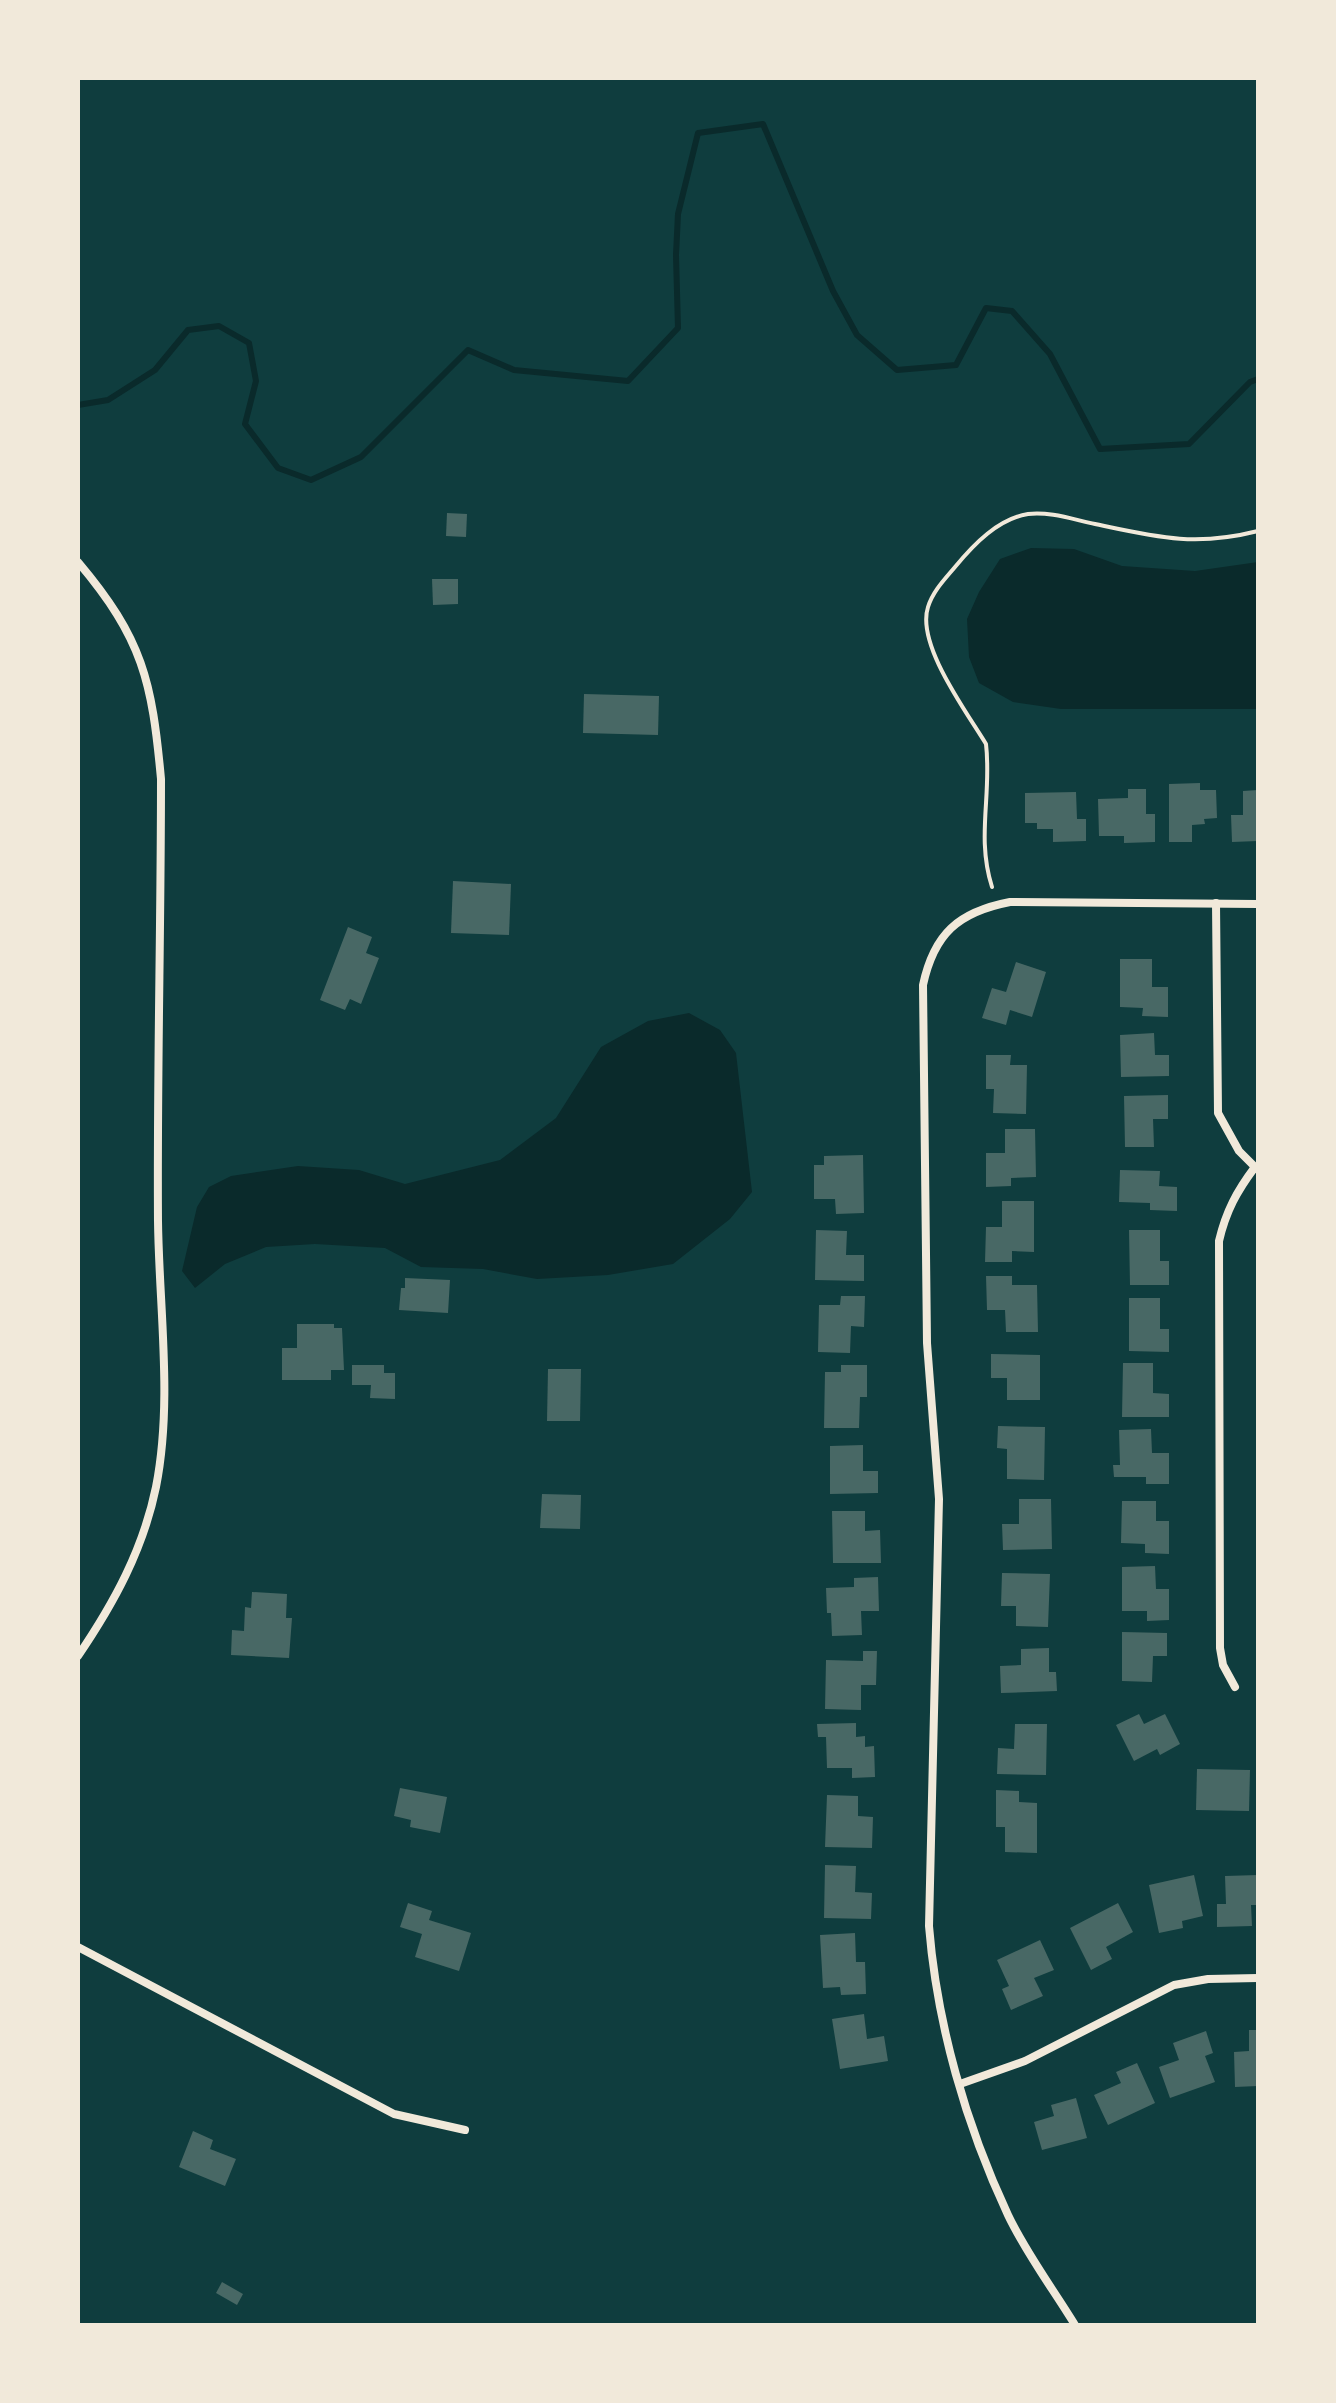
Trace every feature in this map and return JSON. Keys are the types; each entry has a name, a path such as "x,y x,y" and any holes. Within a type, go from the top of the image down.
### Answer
{"street":[{"path":"78,562 104,593 133,642 144,669 156,724 161,779 158,1221 163,1378 161,1459 143,1533 127,1575 78,1656"},
{"path":"1075,2325 1009,2218 981,2151 940,2011 929,1926 939,1499 927,1343 923,985 935,947 945,933 961,918 975,911 1010,902 1258,904"},
{"path":"1216,903 1218,1113 1229,1137 1256,1168 1235,1193 1219,1241 1220,1648 1223,1665 1235,1687"},
{"path":"78,1947 394,2114 465,2130"},
{"path":"960,2084 1025,2061 1179,1983 1258,1978"}],"path":[{"path":"992,887 983,848 988,760 986,744 932,652 925,626 933,593 971,547 997,526 1029,514 1051,515 1170,540 1196,540 1258,531"}],"water":[{"path":"1031,548 1074,549 1122,566 1195,571 1258,562 1258,709 1061,709 1013,702 979,683 969,657 967,619 979,592 1000,559"},
{"path":"689,1013 720,1030 736,1053 752,1192 730,1219 673,1264 608,1275 537,1279 483,1269 421,1267 385,1248 315,1244 266,1247 225,1264 195,1288 182,1271 197,1207 209,1187 231,1176 298,1166 359,1170 405,1184 500,1160 556,1118 601,1047 648,1021"}],"building":[{"path":"447,513 467,514 466,537 446,536"},
{"path":"432,579 458,579 458,604 433,605"},
{"path":"584,694 659,696 658,735 583,733"},
{"path":"1200,783 1200,790 1216,790 1217,818 1204,819 1205,824 1192,825 1192,842 1169,842 1169,784"},
{"path":"1128,789 1146,789 1146,814 1155,814 1155,842 1124,843 1124,836 1099,836 1098,799 1128,798"},
{"path":"1258,790 1258,841 1232,842 1231,815 1243,815 1243,791"},
{"path":"1076,792 1077,819 1086,819 1086,841 1053,842 1053,829 1037,829 1037,823 1025,823 1025,793"},
{"path":"453,881 511,884 509,935 451,933"},
{"path":"348,927 372,937 366,953 379,958 361,1004 350,999 345,1010 320,1000"},
{"path":"1120,959 1152,959 1152,987 1168,987 1168,1017 1142,1016 1143,1008 1120,1007"},
{"path":"1016,962 1046,972 1032,1017 1010,1010 1006,1025 982,1018 992,988 1006,992"},
{"path":"1154,1033 1155,1055 1169,1055 1169,1076 1121,1077 1120,1035"},
{"path":"986,1055 1011,1055 1010,1065 1027,1065 1026,1114 993,1113 994,1089 986,1089"},
{"path":"1168,1095 1168,1119 1153,1119 1154,1147 1125,1147 1124,1096"},
{"path":"1005,1129 1035,1129 1036,1177 1011,1178 1011,1186 986,1187 986,1153 1005,1153"},
{"path":"863,1155 864,1213 836,1214 835,1199 814,1199 814,1165 824,1165 824,1156"},
{"path":"1120,1170 1160,1171 1159,1186 1177,1187 1177,1211 1150,1210 1150,1203 1119,1202"},
{"path":"1002,1201 1034,1201 1034,1252 1012,1251 1012,1262 985,1262 986,1227 1002,1227"},
{"path":"816,1230 847,1231 846,1255 864,1255 864,1281 815,1280"},
{"path":"1129,1230 1160,1230 1160,1261 1169,1261 1169,1285 1130,1285"},
{"path":"986,1276 1012,1276 1012,1285 1037,1285 1038,1332 1006,1332 1005,1310 987,1310"},
{"path":"405,1278 450,1280 448,1313 399,1310"},
{"path":"841,1296 865,1296 864,1327 851,1326 850,1353 818,1352 819,1305 840,1305"},
{"path":"1129,1298 1160,1298 1160,1329 1169,1329 1169,1352 1129,1351"},
{"path":"297,1324 334,1324 334,1328 342,1328 344,1370 331,1370 331,1380 282,1380 282,1348 297,1348"},
{"path":"991,1354 1040,1355 1040,1400 1007,1400 1007,1378 991,1378"},
{"path":"1123,1363 1153,1363 1153,1393 1169,1394 1169,1417 1122,1417"},
{"path":"352,1365 384,1365 384,1373 395,1373 395,1399 370,1398 371,1385 352,1385"},
{"path":"841,1365 867,1365 867,1397 860,1397 859,1428 824,1428 825,1372 841,1372"},
{"path":"548,1369 581,1369 580,1421 547,1421"},
{"path":"998,1426 1045,1427 1044,1480 1007,1479 1007,1449 997,1448"},
{"path":"1151,1429 1152,1453 1169,1453 1169,1484 1146,1484 1146,1477 1114,1477 1113,1465 1120,1465 1119,1430"},
{"path":"863,1445 863,1471 878,1471 878,1493 830,1494 830,1446"},
{"path":"542,1494 581,1495 580,1529 540,1528"},
{"path":"1019,1499 1051,1499 1052,1549 1003,1550 1002,1524 1019,1524"},
{"path":"1122,1501 1156,1501 1156,1521 1169,1521 1169,1554 1145,1553 1145,1544 1121,1543"},
{"path":"832,1511 865,1511 865,1531 880,1530 881,1563 833,1563"},
{"path":"1155,1566 1156,1589 1169,1589 1169,1620 1147,1621 1147,1611 1122,1611 1122,1567"},
{"path":"1002,1573 1050,1574 1048,1627 1016,1626 1016,1606 1001,1606"},
{"path":"878,1577 879,1611 861,1611 862,1635 832,1636 826,1588 854,1587 854,1578"},
{"path":"252,1592 287,1594 286,1618 292,1618 289,1658 231,1655 232,1630 244,1631 245,1607 251,1608"},
{"path":"1122,1632 1167,1633 1167,1656 1153,1656 1152,1682 1122,1681"},
{"path":"1049,1648 1049,1672 1056,1672 1057,1691 1001,1693 1000,1666 1021,1665 1021,1649"},
{"path":"863,1651 877,1651 876,1685 861,1685 861,1710 825,1709 826,1660 863,1661"},
{"path":"1139,1714 1144,1724 1165,1714 1180,1744 1160,1755 1157,1749 1134,1761 1116,1725"},
{"path":"856,1723 856,1737 865,1736 865,1747 874,1746 875,1777 852,1778 852,1768 827,1768 826,1737 818,1737 817,1724"},
{"path":"1015,1724 1047,1724 1046,1775 997,1774 998,1748 1014,1749"},
{"path":"1197,1769 1250,1770 1249,1811 1196,1810"},
{"path":"400,1788 447,1797 440,1833 410,1827 411,1820 394,1816"},
{"path":"996,1790 1019,1791 1019,1802 1037,1803 1037,1853 1005,1852 1005,1827 996,1827"},
{"path":"827,1795 858,1796 858,1816 873,1817 872,1848 825,1847"},
{"path":"825,1865 856,1866 855,1892 872,1893 871,1919 824,1918"},
{"path":"1194,1875 1203,1916 1182,1921 1183,1928 1159,1933 1149,1885"},
{"path":"1258,1875 1258,1905 1251,1905 1252,1926 1217,1927 1217,1904 1226,1904 1225,1876"},
{"path":"408,1903 432,1911 429,1920 471,1933 459,1971 415,1957 422,1934 400,1927"},
{"path":"1118,1903 1133,1932 1106,1947 1112,1959 1091,1970 1070,1928"},
{"path":"855,1933 856,1962 865,1962 866,1994 841,1995 840,1987 823,1988 820,1935"},
{"path":"1040,1940 1054,1970 1034,1978 1043,1996 1011,2010 1002,1989 1009,1986 997,1960"},
{"path":"864,2014 867,2039 884,2036 888,2061 840,2069 832,2019"},
{"path":"1249,2030 1258,2030 1258,2086 1235,2087 1234,2052 1249,2051"},
{"path":"1206,2031 1213,2053 1205,2056 1215,2082 1170,2098 1159,2067 1179,2060 1173,2043"},
{"path":"1137,2063 1155,2103 1108,2125 1094,2095 1121,2083 1116,2072"},
{"path":"1076,2098 1087,2138 1042,2150 1034,2122 1054,2116 1051,2105"},
{"path":"193,2131 213,2140 210,2149 236,2159 225,2186 179,2167"},
{"path":"222,2282 243,2294 237,2305 216,2293"}],"waterway":[{"path":"78,405 108,400 155,370 188,330 219,326 249,343 256,381 245,424 278,468 311,480 361,457 468,350 514,370 628,381 678,328 678,214 698,133 763,124 833,291 857,335 897,370 956,365 986,308 1012,311 1050,354 1100,449 1189,444 1250,382 1258,379"}]}
